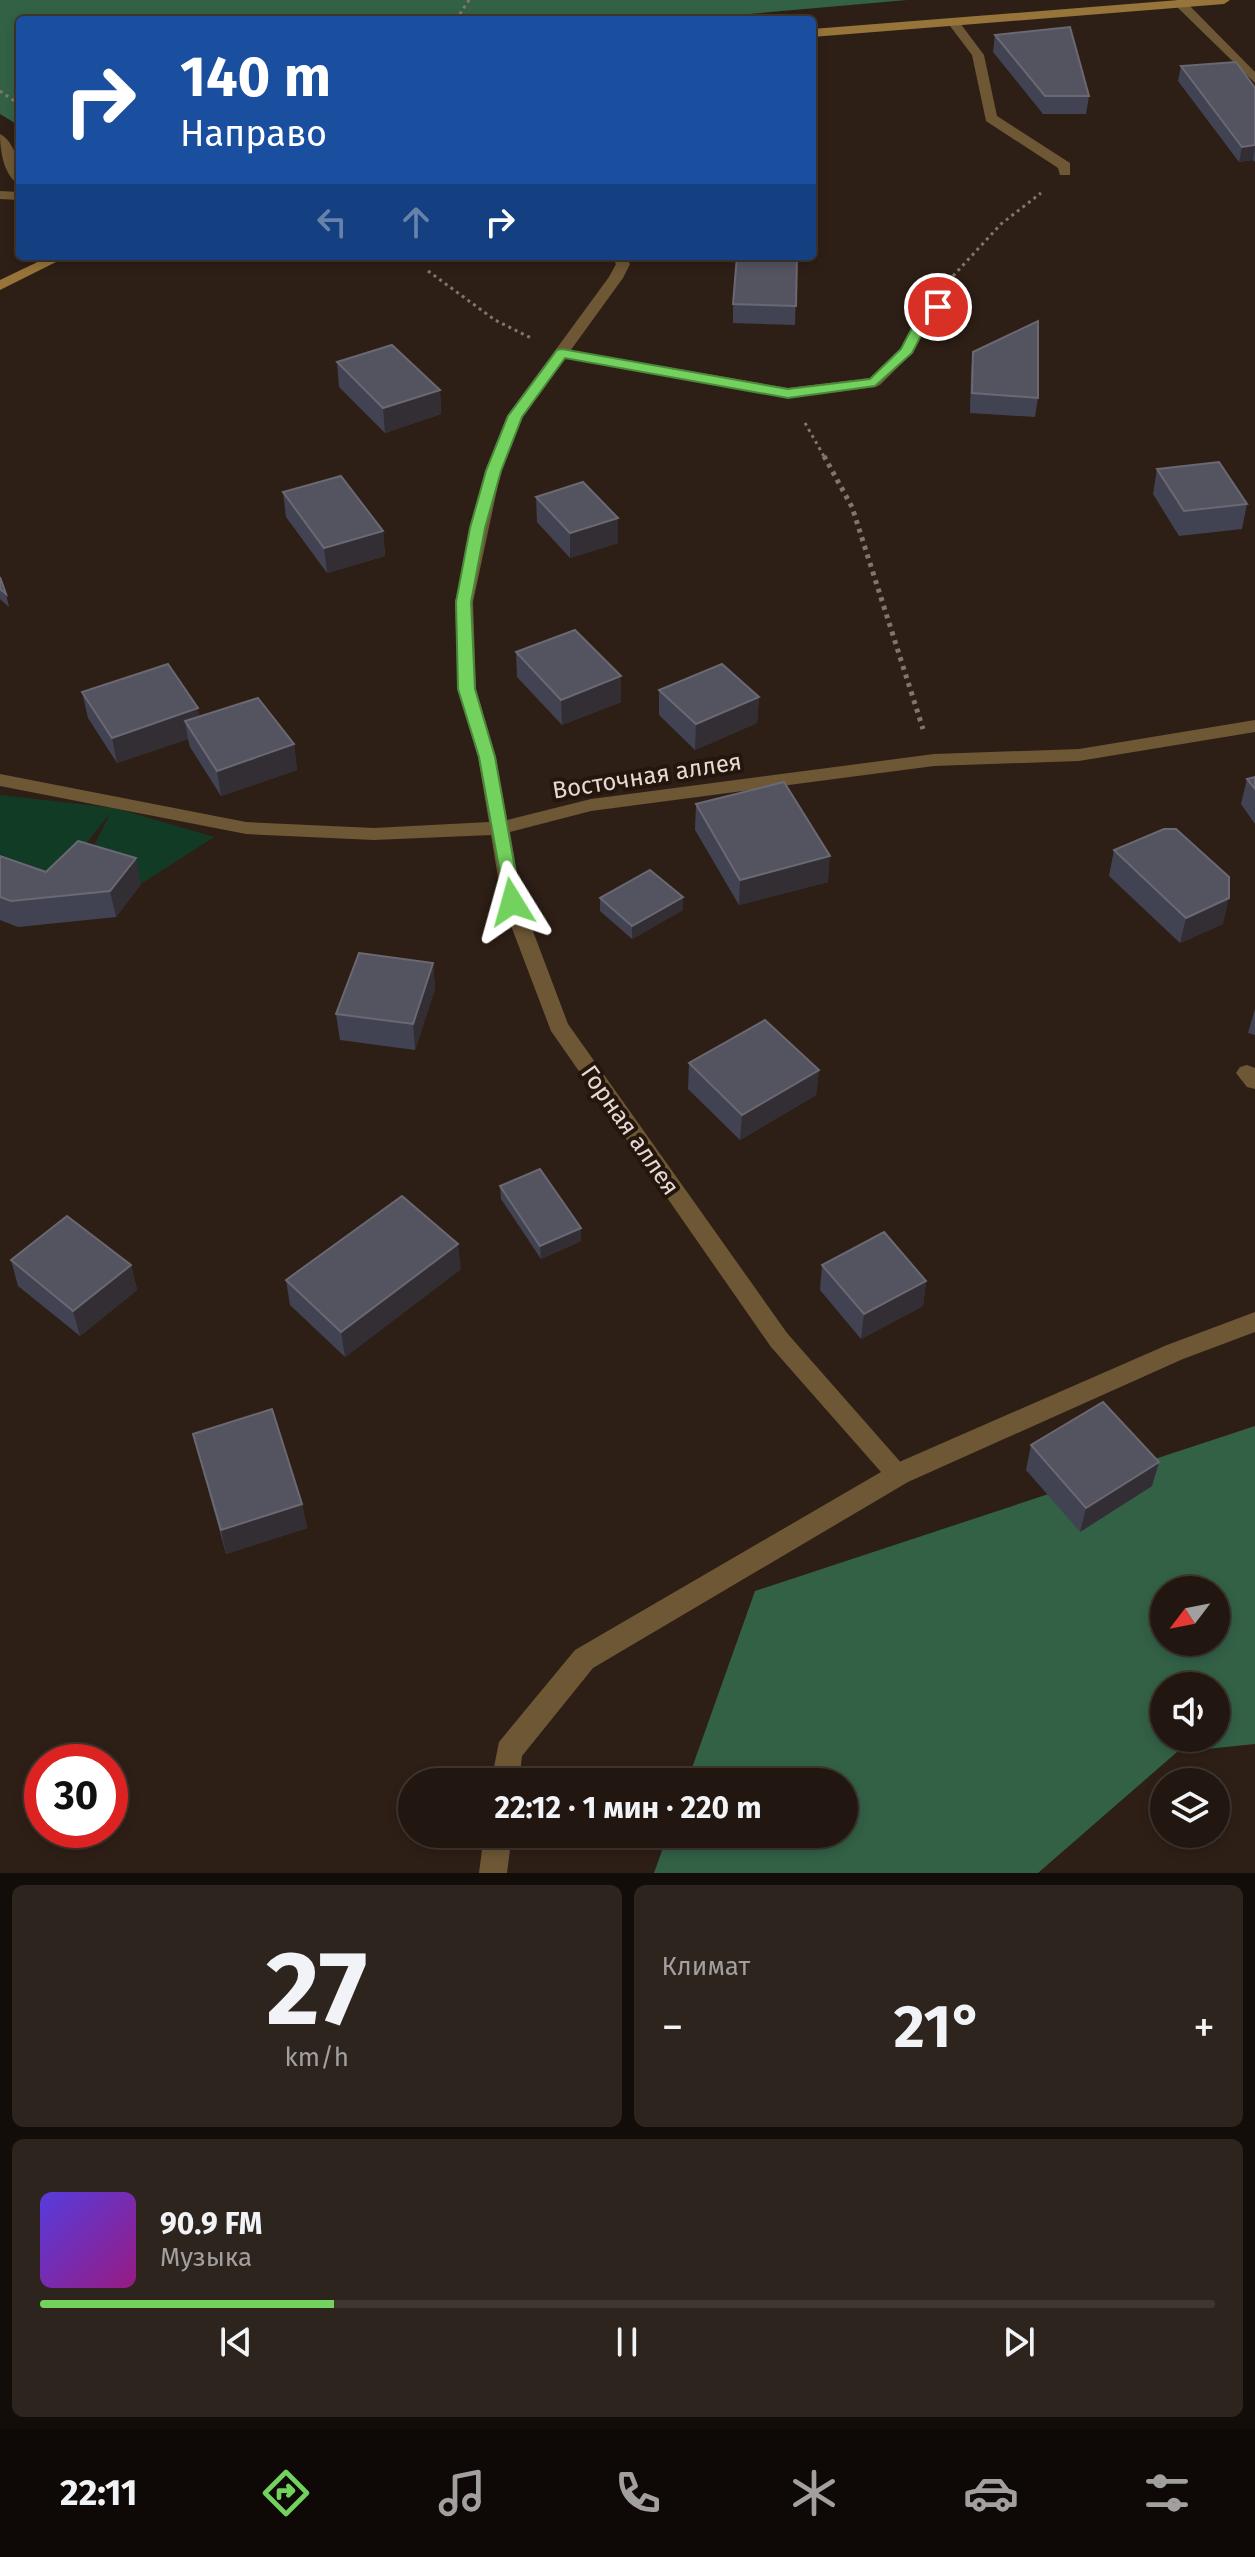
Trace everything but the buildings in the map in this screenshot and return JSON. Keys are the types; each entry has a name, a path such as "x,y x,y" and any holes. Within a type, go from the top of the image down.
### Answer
{"main road":[{"path":"816,33 1224,0"},
{"path":"0,286 53,260"}],"street":[{"path":"1180,3 1255,79"},
{"path":"953,22 978,55 991,118 1065,166 1065,172"},
{"path":"0,138 16,172"},
{"name":"Горная аллея","path":"620,260 623,264 616,278 515,416 489,485 464,602 467,689 487,757 512,902 558,1026 779,1340 899,1474"},
{"path":"562,353 788,393 875,382 907,350 918,329 940,302"},
{"name":"Восточная аллея","path":"0,780 246,828 374,834 501,828 591,805 934,760 1079,755 1255,726"},
{"path":"507,1768 509,1751 584,1659 899,1474 1175,1352 1255,1322"},
{"path":"493,1873 496,1848"}],"path":[{"path":"940,302 955,271 1025,202 1052,186 1065,172"},
{"path":"428,271 495,320 562,353"},
{"path":"788,393 852,507 907,686 934,760"}],"green space":[{"path":"0,0 907,0 726,16 16,16 16,124 0,114"},
{"path":"0,795 115,808 214,837 141,884 83,867 111,812 45,895 0,879"},
{"path":"1255,1426 1255,1744 1230,1747 1230,1672 1150,1672 1150,1752 1177,1752 1159,1768 1150,1768 1150,1776 1038,1873 654,1873 663,1848 858,1848 858,1768 692,1768 755,1591"}],"route":[{"path":"512,902 487,757 467,689 464,602 493,471 515,416 562,353 788,393 875,382 907,350 918,329 938,307"}]}
